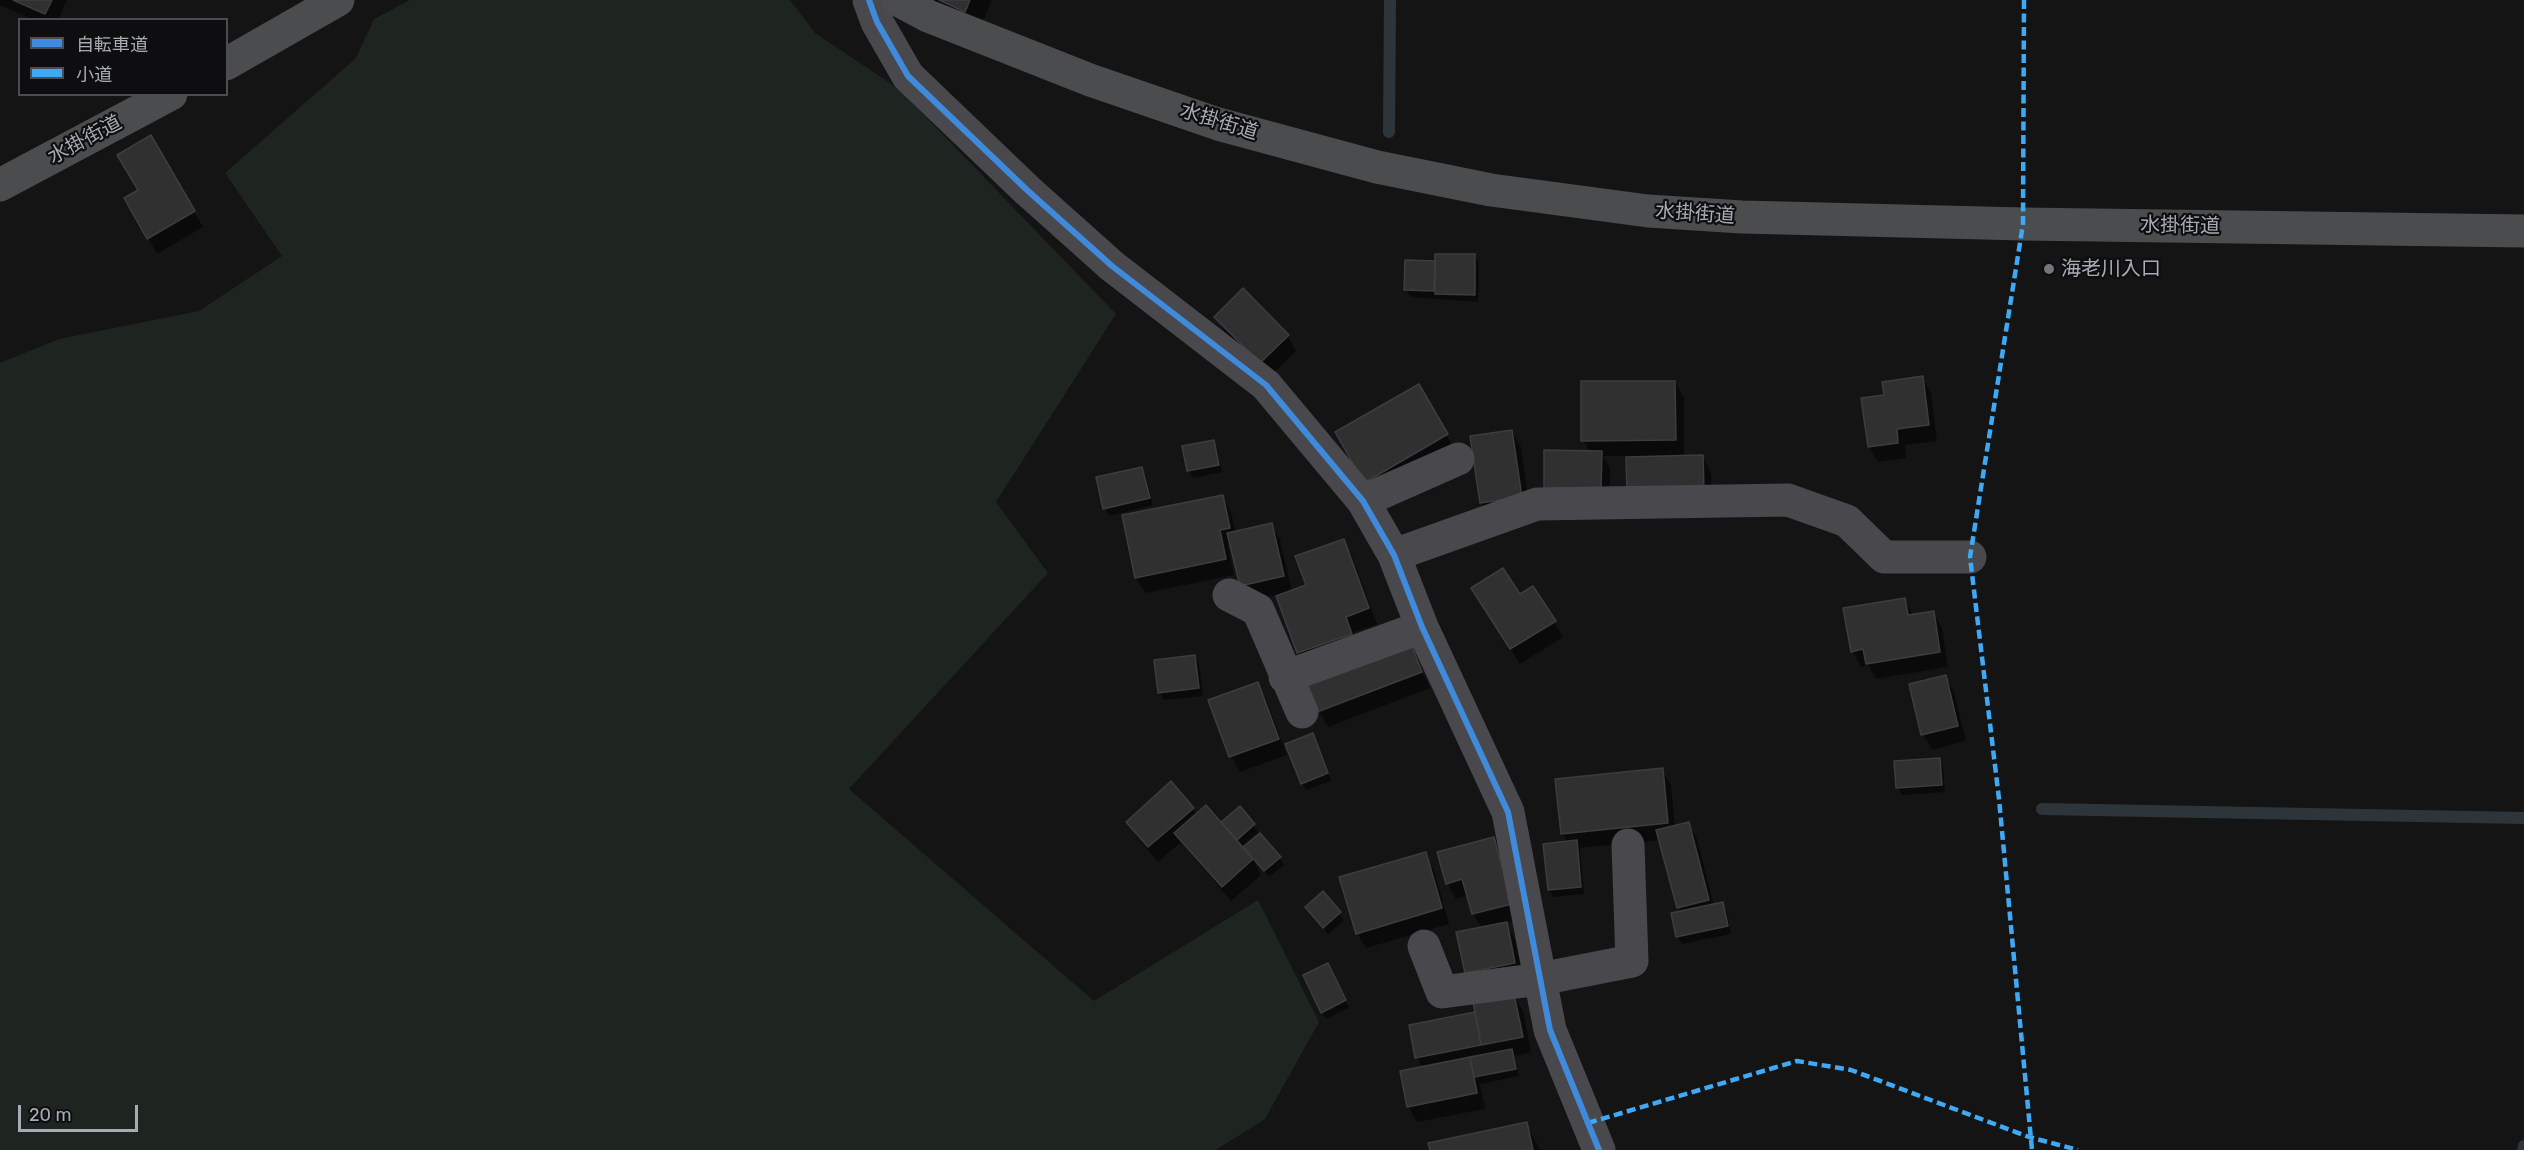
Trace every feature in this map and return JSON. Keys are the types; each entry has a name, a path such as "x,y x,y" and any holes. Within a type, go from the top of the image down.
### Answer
{"main road":[{"path":"228,63 338,0"},
{"name":"水掛街道","path":"898,0 928,16 1090,80 1218,124 1377,167 1491,190 1648,211 1742,217 2023,224 2524,231"},
{"name":"水掛街道","path":"0,185 167,96"}],"street":[{"path":"868,0 877,22 908,76 1027,190 1112,266 1266,385 1363,501 1394,555 1422,627 1508,812 1550,1030 1599,1150"},
{"path":"1363,501 1458,459"},
{"path":"1394,555 1537,504 1788,500 1847,522 1884,557 1970,557"},
{"path":"1229,595 1258,610 1302,712"},
{"path":"1286,677 1422,627"},
{"path":"1424,946 1442,992 1540,980 1632,961 1628,845"}],"shaded area":[{"path":"410,0 790,0 815,33 899,89 1116,314 996,502 1048,573 849,789 1094,1001 1258,900 1319,1022 1265,1119 1216,1150 0,1150 0,363 59,339 199,311 282,256 225,173 356,58 374,19"}],"building":[{"path":"13,0 52,0 45,14"},
{"path":"939,0 970,0 965,12"},
{"path":"151,135 195,211 147,239 124,198 138,190 117,155"},
{"path":"1435,254 1475,254 1475,295 1435,294"},
{"path":"1405,260 1435,261 1434,291 1404,290"},
{"path":"1243,288 1289,335 1260,363 1214,317"},
{"path":"1923,376 1929,425 1897,429 1898,443 1868,447 1861,398 1884,395 1882,382"},
{"path":"1581,381 1675,381 1676,440 1581,441"},
{"path":"1419,384 1448,434 1364,483 1335,432"},
{"path":"1512,430 1522,497 1480,503 1470,436"},
{"path":"1214,440 1219,465 1187,471 1182,446"},
{"path":"1544,450 1602,451 1601,489 1544,488"},
{"path":"1703,455 1704,491 1627,493 1626,457"},
{"path":"1142,467 1150,498 1103,509 1096,477"},
{"path":"1223,495 1230,528 1220,530 1226,559 1135,578 1122,515"},
{"path":"1272,523 1284,576 1240,586 1227,533"},
{"path":"1344,539 1369,608 1346,617 1352,634 1297,653 1276,596 1306,585 1295,556"},
{"path":"1503,568 1520,594 1533,586 1556,621 1510,649 1471,588"},
{"path":"1905,598 1908,615 1934,611 1940,652 1866,664 1863,649 1851,652 1843,608"},
{"path":"1411,644 1422,672 1317,712 1306,684"},
{"path":"1195,655 1199,688 1158,693 1154,660"},
{"path":"1946,675 1958,726 1921,735 1909,684"},
{"path":"1258,682 1279,739 1229,757 1208,700"},
{"path":"1313,733 1328,773 1301,784 1285,744"},
{"path":"1940,758 1942,785 1896,788 1894,761"},
{"path":"1663,768 1668,823 1561,834 1555,779"},
{"path":"1171,781 1194,808 1148,847 1126,822"},
{"path":"1206,805 1253,859 1222,887 1174,833"},
{"path":"1240,806 1255,824 1237,840 1221,822"},
{"path":"1689,822 1709,900 1677,908 1656,830"},
{"path":"1260,833 1281,857 1264,871 1243,847"},
{"path":"1494,837 1512,904 1472,914 1462,879 1446,884 1437,852"},
{"path":"1577,840 1581,887 1548,890 1543,844"},
{"path":"1426,852 1442,908 1356,934 1339,877"},
{"path":"1323,891 1341,912 1323,928 1305,907"},
{"path":"1723,902 1728,926 1676,937 1671,913"},
{"path":"1507,922 1515,963 1465,973 1456,932"},
{"path":"1328,963 1346,1000 1321,1013 1303,975"},
{"path":"1514,994 1523,1037 1481,1045 1473,1002"},
{"path":"1475,1012 1481,1045 1415,1058 1409,1025"},
{"path":"1512,1049 1516,1069 1474,1077 1470,1057"},
{"path":"1470,1057 1477,1093 1407,1107 1400,1071"},
{"path":"1527,1122 1533,1150 1430,1150 1428,1143"}],"waterway":[{"path":"1389,132 1390,0"},
{"path":"2042,809 2524,818"},
{"path":"2523,1150 2524,1146"}],"marked path":[{"path":"2024,0 2023,224 1970,557 1999,799 2032,1150"},
{"path":"1588,1123 1797,1061 1851,1070 2029,1137 2078,1150"}],"cycle path":[{"path":"869,0 877,22 908,76 1027,190 1112,266 1266,385 1363,501 1394,555 1422,627 1508,812 1550,1030 1599,1150"}],"place":[{"name":"海老川入口","path":"2049,269"}]}
